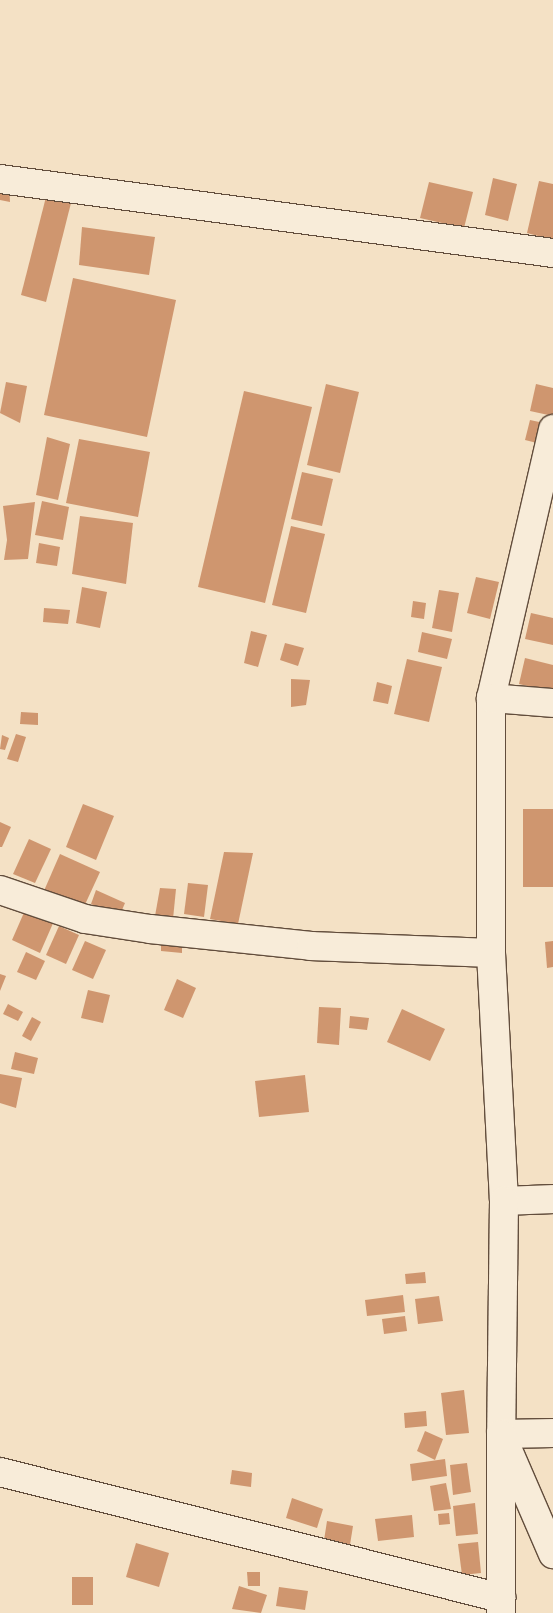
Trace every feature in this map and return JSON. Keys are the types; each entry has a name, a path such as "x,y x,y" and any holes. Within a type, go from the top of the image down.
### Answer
{"street":[{"path":"0,179 553,253"},
{"path":"0,1472 501,1605 504,1202 491,953 491,698 553,429"},
{"path":"491,698 553,703"},
{"path":"0,890 85,919 150,929 310,946 491,953"},
{"path":"504,1202 553,1199"},
{"path":"501,1434 553,1433"},
{"path":"501,1434 553,1554"}],"building":[{"path":"493,178 517,184 508,221 485,215"},
{"path":"0,181 9,182 10,202 0,200"},
{"path":"539,181 553,184 553,240 527,233"},
{"path":"429,182 473,192 464,228 420,218"},
{"path":"47,193 72,199 46,302 21,295"},
{"path":"82,227 155,237 149,275 79,265"},
{"path":"73,278 176,300 147,437 44,415"},
{"path":"6,382 27,386 20,423 0,413"},
{"path":"326,384 359,392 340,473 307,465"},
{"path":"536,384 553,388 553,416 530,411"},
{"path":"244,391 312,407 265,603 198,587"},
{"path":"530,420 553,425 549,446 525,440"},
{"path":"47,437 70,444 58,500 36,495"},
{"path":"79,439 150,452 138,517 66,503"},
{"path":"302,472 333,479 322,526 291,519"},
{"path":"42,501 69,507 63,540 35,535"},
{"path":"35,502 28,559 4,560 7,540 3,506"},
{"path":"80,516 133,523 126,584 72,574"},
{"path":"291,526 325,534 306,613 272,605"},
{"path":"39,543 60,547 57,566 36,563"},
{"path":"476,577 499,582 490,619 467,613"},
{"path":"82,587 107,592 100,628 76,623"},
{"path":"439,590 459,593 452,632 432,628"},
{"path":"413,601 426,603 424,619 411,617"},
{"path":"44,608 70,610 68,624 43,622"},
{"path":"531,613 553,618 553,645 525,639"},
{"path":"251,631 267,635 258,667 244,663"},
{"path":"422,632 452,639 447,659 418,652"},
{"path":"285,643 304,648 298,666 280,660"},
{"path":"525,658 553,665 553,692 519,684"},
{"path":"407,659 442,667 429,722 394,714"},
{"path":"291,679 310,680 306,705 291,707"},
{"path":"377,682 392,686 388,704 373,701"},
{"path":"21,712 38,713 38,725 20,724"},
{"path":"16,734 26,737 18,762 7,759"},
{"path":"2,735 9,738 5,750 0,749"},
{"path":"83,804 114,816 96,860 66,847"},
{"path":"523,809 553,809 553,887 523,887"},
{"path":"0,822 11,827 2,847 0,847"},
{"path":"29,839 51,849 35,883 13,874"},
{"path":"224,852 253,853 238,924 210,919"},
{"path":"60,854 100,872 82,911 43,893"},
{"path":"188,883 208,885 204,917 184,914"},
{"path":"160,888 176,889 173,919 155,916"},
{"path":"96,890 125,903 119,917 91,904"},
{"path":"26,908 54,921 40,953 12,940"},
{"path":"59,926 79,935 66,964 46,955"},
{"path":"161,939 182,940 182,953 161,951"},
{"path":"85,941 106,950 93,979 72,970"},
{"path":"553,941 553,967 547,968 545,942"},
{"path":"26,952 45,961 36,980 17,972"},
{"path":"0,974 6,976 0,991"},
{"path":"177,979 196,988 183,1018 164,1010"},
{"path":"88,990 110,995 103,1023 81,1018"},
{"path":"8,1004 23,1012 18,1021 3,1014"},
{"path":"319,1007 341,1008 339,1045 317,1043"},
{"path":"402,1009 445,1029 430,1061 387,1042"},
{"path":"350,1016 369,1018 367,1030 349,1028"},
{"path":"32,1017 41,1022 31,1041 22,1036"},
{"path":"15,1052 38,1058 34,1074 11,1069"},
{"path":"0,1074 22,1078 16,1108 0,1103"},
{"path":"305,1075 309,1112 259,1117 255,1081"},
{"path":"425,1272 426,1283 406,1284 405,1274"},
{"path":"403,1295 405,1312 367,1316 365,1300"},
{"path":"439,1296 443,1321 418,1324 415,1299"},
{"path":"405,1316 407,1331 384,1334 382,1319"},
{"path":"464,1390 469,1433 446,1435 441,1393"},
{"path":"426,1411 427,1426 405,1428 404,1413"},
{"path":"425,1431 443,1439 435,1460 417,1451"},
{"path":"445,1459 447,1476 412,1481 410,1464"},
{"path":"467,1463 471,1492 453,1495 450,1465"},
{"path":"232,1470 252,1473 251,1487 230,1484"},
{"path":"446,1483 451,1509 434,1511 430,1486"},
{"path":"292,1498 323,1509 317,1528 286,1518"},
{"path":"475,1503 478,1534 456,1536 453,1506"},
{"path":"449,1513 450,1524 439,1525 438,1514"},
{"path":"412,1515 414,1537 378,1541 375,1519"},
{"path":"327,1521 353,1526 349,1551 323,1547"},
{"path":"478,1542 481,1573 462,1575 458,1544"},
{"path":"136,1543 169,1553 159,1587 126,1577"},
{"path":"247,1572 260,1572 260,1586 248,1586"},
{"path":"72,1577 93,1577 93,1605 72,1605"},
{"path":"239,1586 267,1595 261,1613 232,1609"},
{"path":"279,1587 308,1591 305,1610 276,1606"}]}
